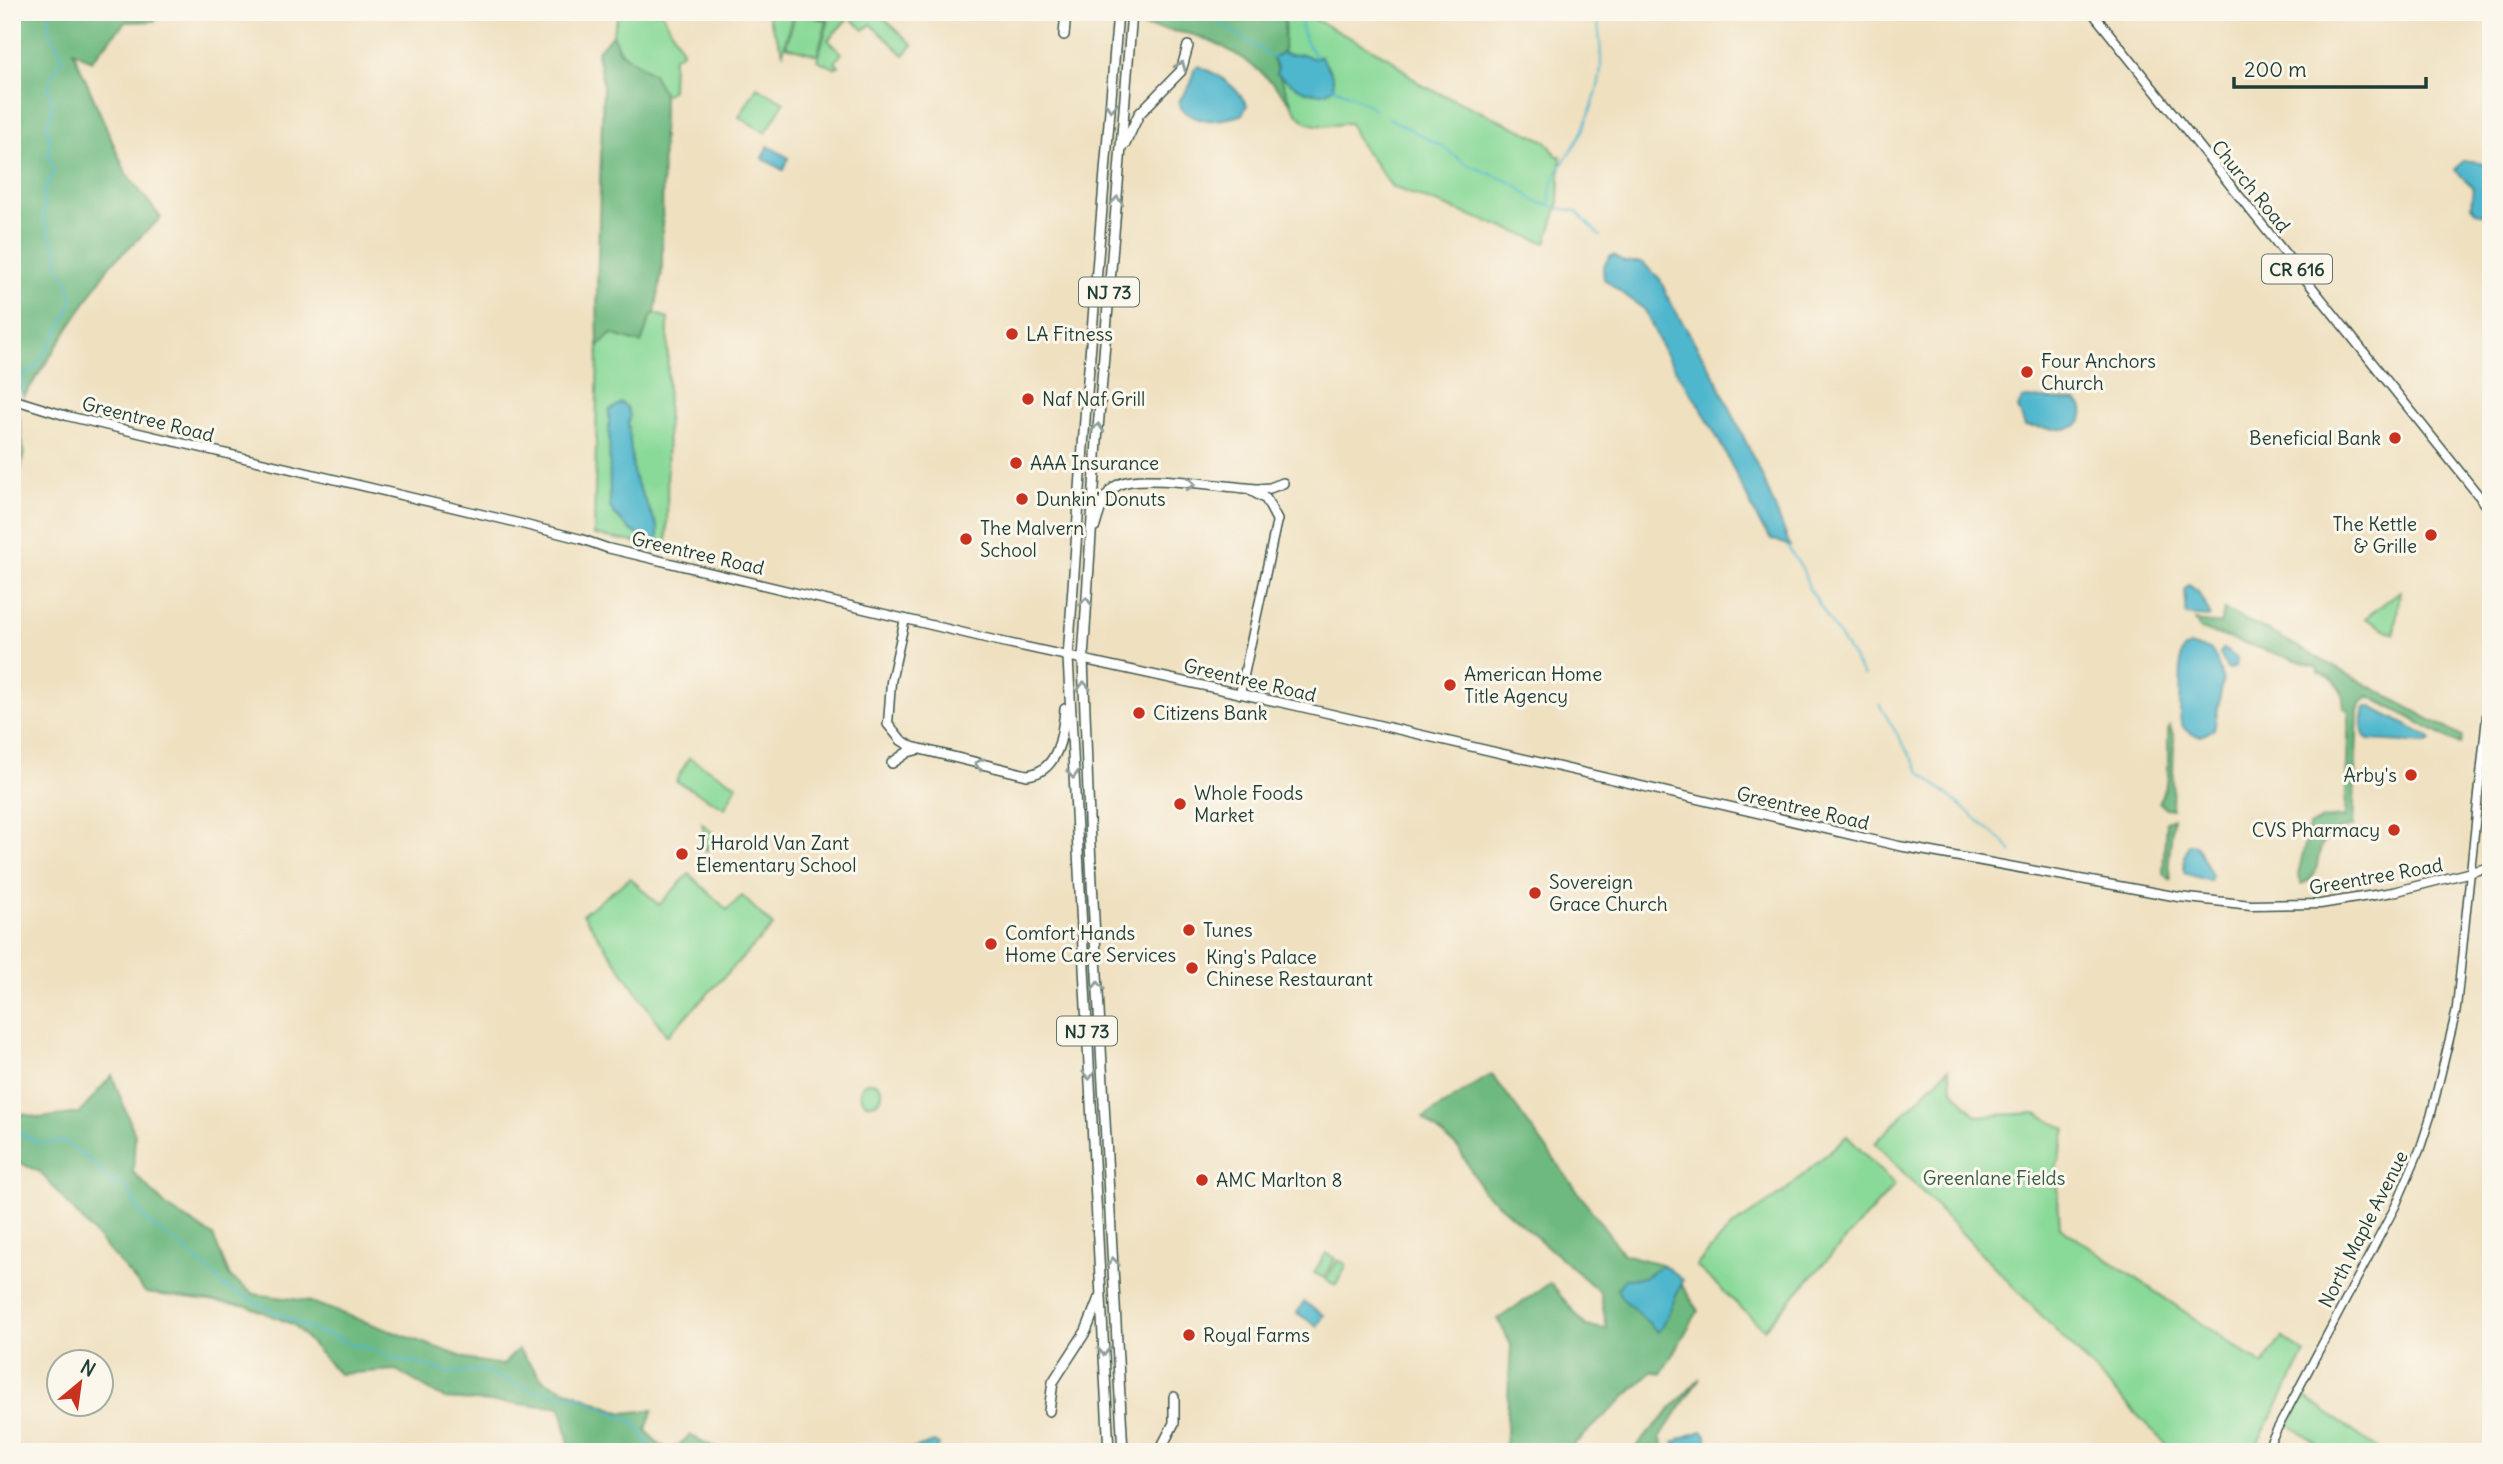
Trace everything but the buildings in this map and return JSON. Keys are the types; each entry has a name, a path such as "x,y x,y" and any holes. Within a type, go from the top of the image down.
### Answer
{"highway":[{"path":"1064,35 1066,12"},
{"name":"NJ 73","path":"1109,1452 1068,657 1118,12"},
{"name":"NJ 73","path":"1123,1452 1083,659 1089,545 1132,12"},
{"path":"1120,162 1132,125 1147,104 1177,77 1184,64 1188,46"},
{"path":"1089,545 1103,503 1118,485 1128,481 1150,480 1248,489 1265,489 1283,483"},
{"path":"1248,489 1266,499 1276,520"},
{"path":"888,724 901,740 921,749 1006,772 1038,774 1055,754 1063,736 1065,709 1069,702"},
{"path":"892,763 908,752 921,749"},
{"path":"1049,1411 1053,1382 1086,1331 1101,1293"},
{"path":"1159,1452 1174,1423 1174,1397"}],"main road":[{"name":"Church Road","path":"2092,12 2491,511"},
{"name":"Greentree Road","path":"16,401 582,539 616,551 1899,846 2179,897 2251,905 2304,905 2360,899 2491,867"},
{"path":"2477,494 2491,495"},
{"path":"1240,694 1276,520"},
{"path":"888,724 891,682 905,619"},
{"name":"North Maple Avenue","path":"2265,1452 2395,1207 2420,1149 2437,1091 2456,1012 2491,673"}],"green space":[{"path":"15,12 160,12 155,21 125,22 91,61 73,51 126,173 161,218 110,265 23,398 24,394 12,384 12,271 16,262 12,234 12,36"},
{"path":"618,12 662,12 683,52 673,58 672,90 663,96 653,76 627,56 615,42 613,30"},
{"path":"766,12 793,12 783,52"},
{"path":"796,12 827,21 817,55 786,46"},
{"path":"807,12 877,12 913,45 904,55 871,24 864,30 849,17 828,40 842,53 835,62 839,66 834,68 817,60 829,20"},
{"path":"1146,12 1284,12 1284,50 1273,60 1292,105 1272,82 1248,62 1222,46 1194,35 1144,27"},
{"path":"1285,17 1314,19 1390,58 1421,85 1546,141 1557,156 1561,156 1559,202 1546,243 1392,187 1356,138 1350,123 1321,125 1305,121 1299,116 1273,60 1284,50"},
{"path":"613,34 618,50 653,74 663,92 662,271 655,313 650,318 641,343 611,334 598,347 603,85 597,52"},
{"path":"757,87 784,102 766,133 739,117"},
{"path":"655,313 668,319 667,548 594,535 598,347 611,334 641,343 650,318"},
{"path":"18,409 24,453 12,514 12,412"},
{"path":"2400,591 2394,634 2365,618"},
{"path":"2224,610 2271,632 2462,737 2460,745 2369,696 2362,702 2358,710 2353,826 2337,831 2327,838 2321,846 2315,872 2311,879 2302,884 2298,875 2309,826 2322,819 2345,817 2349,711 2344,708 2338,685 2330,677 2318,672 2317,667 2200,629 2195,621 2220,624"},
{"path":"2170,726 2174,738 2172,809 2159,802 2168,779"},
{"path":"689,758 737,785 725,808 676,781"},
{"path":"2173,818 2169,860 2171,880 2163,874 2166,821"},
{"path":"702,823 718,838 706,851"},
{"path":"689,874 727,910 742,896 773,926 667,1036 583,914 630,878 659,905"},
{"name":"Greenlane Fields","path":"1948,1069 1953,1090 1976,1116 2036,1113 2066,1129 2056,1169 2060,1227 2263,1365 2282,1337 2305,1354 2253,1452 2173,1452 1875,1143"},
{"path":"1492,1074 1623,1254 1664,1265 1677,1276 1698,1311 1661,1374 1653,1371 1566,1452 1503,1452 1511,1345 1498,1319 1550,1283 1586,1326 1607,1329 1600,1292 1483,1191 1459,1149 1423,1118"},
{"path":"112,1075 135,1135 133,1172 166,1206 213,1236 230,1277 254,1294 308,1301 471,1360 503,1365 518,1349 544,1381 623,1413 653,1410 646,1430 657,1443 672,1451 690,1435 723,1452 579,1452 570,1449 561,1407 445,1399 396,1370 339,1374 294,1325 248,1306 146,1293 40,1172 12,1159 12,1111 40,1118 80,1113"},
{"path":"871,1082 881,1089 882,1093 875,1103 871,1104 861,1097 860,1093 867,1083"},
{"path":"1847,1136 1895,1185 1764,1329 1696,1266 1730,1228 1785,1191"},
{"path":"1326,1253 1335,1258 1324,1278 1314,1273"},
{"path":"1338,1260 1347,1265 1336,1285 1326,1280"},
{"path":"1700,1378 1660,1437 1665,1452 1631,1452"},
{"path":"2305,1397 2382,1452 2328,1452 2289,1424"}],"water":[{"path":"1282,53 1303,54 1314,59 1320,56 1332,75 1333,88 1326,92 1312,93 1282,78 1276,73 1278,69 1273,58"},
{"path":"1198,66 1220,77 1238,92 1247,105 1242,115 1204,120 1182,110 1179,101 1191,84 1194,69"},
{"path":"768,146 789,158 783,170 762,158"},
{"path":"2463,161 2491,166 2491,217 2476,212 2471,206 2473,187 2455,170"},
{"path":"1614,255 1624,262 1642,262 1660,279 1669,300 1715,377 1763,478 1790,546 1771,539 1761,526 1726,454 1701,408 1664,352 1645,310 1604,279 1603,268 1609,257"},
{"path":"2022,399 2076,401 2083,408 2083,418 2071,428 2025,426 2018,408"},
{"path":"621,403 627,407 630,416 628,423 634,477 658,528 658,541 644,538 630,530 610,507 609,411"},
{"path":"2189,585 2198,592 2210,614 2209,617 2186,615 2184,590"},
{"path":"2190,646 2210,649 2216,658 2223,681 2214,729 2202,736 2187,731 2180,717 2181,655 2184,649"},
{"path":"2222,649 2237,659 2236,665 2231,669 2227,669 2220,653"},
{"path":"2369,706 2429,737 2431,741 2368,740 2362,725 2365,708"},
{"path":"2189,844 2195,845 2200,852 2212,875 2210,881 2184,873 2184,857"},
{"path":"1663,1265 1683,1280 1658,1332 1622,1298 1617,1289 1625,1279 1644,1278"},
{"path":"1304,1302 1324,1315 1317,1326 1297,1313"},
{"path":"1702,1431 1706,1435 1709,1452 1677,1452 1674,1443"},
{"path":"934,1442 939,1445 937,1452 890,1452 913,1449"}],"waterway":[{"path":"21,394 24,375 37,366 73,300 69,283 59,270 58,254 44,219 44,190 54,173 48,152 50,143 47,125 53,106 48,87 63,58 48,27 51,12"},
{"path":"1202,12 1274,58"},
{"path":"1550,204 1555,176 1580,136 1599,84 1601,60 1597,12"},
{"path":"1304,17 1303,33 1315,58"},
{"path":"1332,87 1375,109"},
{"path":"1389,118 1443,147 1466,164 1515,184 1534,201 1576,211 1600,236"},
{"path":"12,413 14,409"},
{"path":"1787,546 1803,570 1809,588 1864,676"},
{"path":"1879,704 1920,772 2004,842 2012,852"},
{"path":"12,1129 39,1143 69,1144 96,1165 109,1182 128,1189 140,1213 151,1225 183,1248 223,1286 316,1332 329,1334 402,1361 450,1373 480,1370 530,1390 587,1400 635,1423 654,1452"}],"place":[{"name":"LA Fitness","path":"1012,334"},
{"name":"Four Anchors Church","path":"2027,372"},
{"name":"Naf Naf Grill","path":"1028,399"},
{"name":"Beneficial Bank","path":"2395,438"},
{"name":"AAA Insurance","path":"1016,463"},
{"name":"Dunkin' Donuts","path":"1022,499"},
{"name":"The Kettle & Grille","path":"2431,535"},
{"name":"The Malvern School","path":"966,539"},
{"name":"American Home Title Agency","path":"1450,685"},
{"name":"Citizens Bank","path":"1139,713"},
{"name":"Arby's","path":"2411,775"},
{"name":"Whole Foods Market","path":"1180,804"},
{"name":"CVS Pharmacy","path":"2394,830"},
{"name":"J Harold Van Zant Elementary School","path":"682,854"},
{"name":"Sovereign Grace Church","path":"1535,893"},
{"name":"Tunes","path":"1189,930"},
{"name":"Comfort Hands Home Care Services","path":"991,944"},
{"name":"King's Palace Chinese Restaurant","path":"1192,968"},
{"name":"AMC Marlton 8","path":"1202,1180"},
{"name":"Royal Farms","path":"1189,1335"}]}
